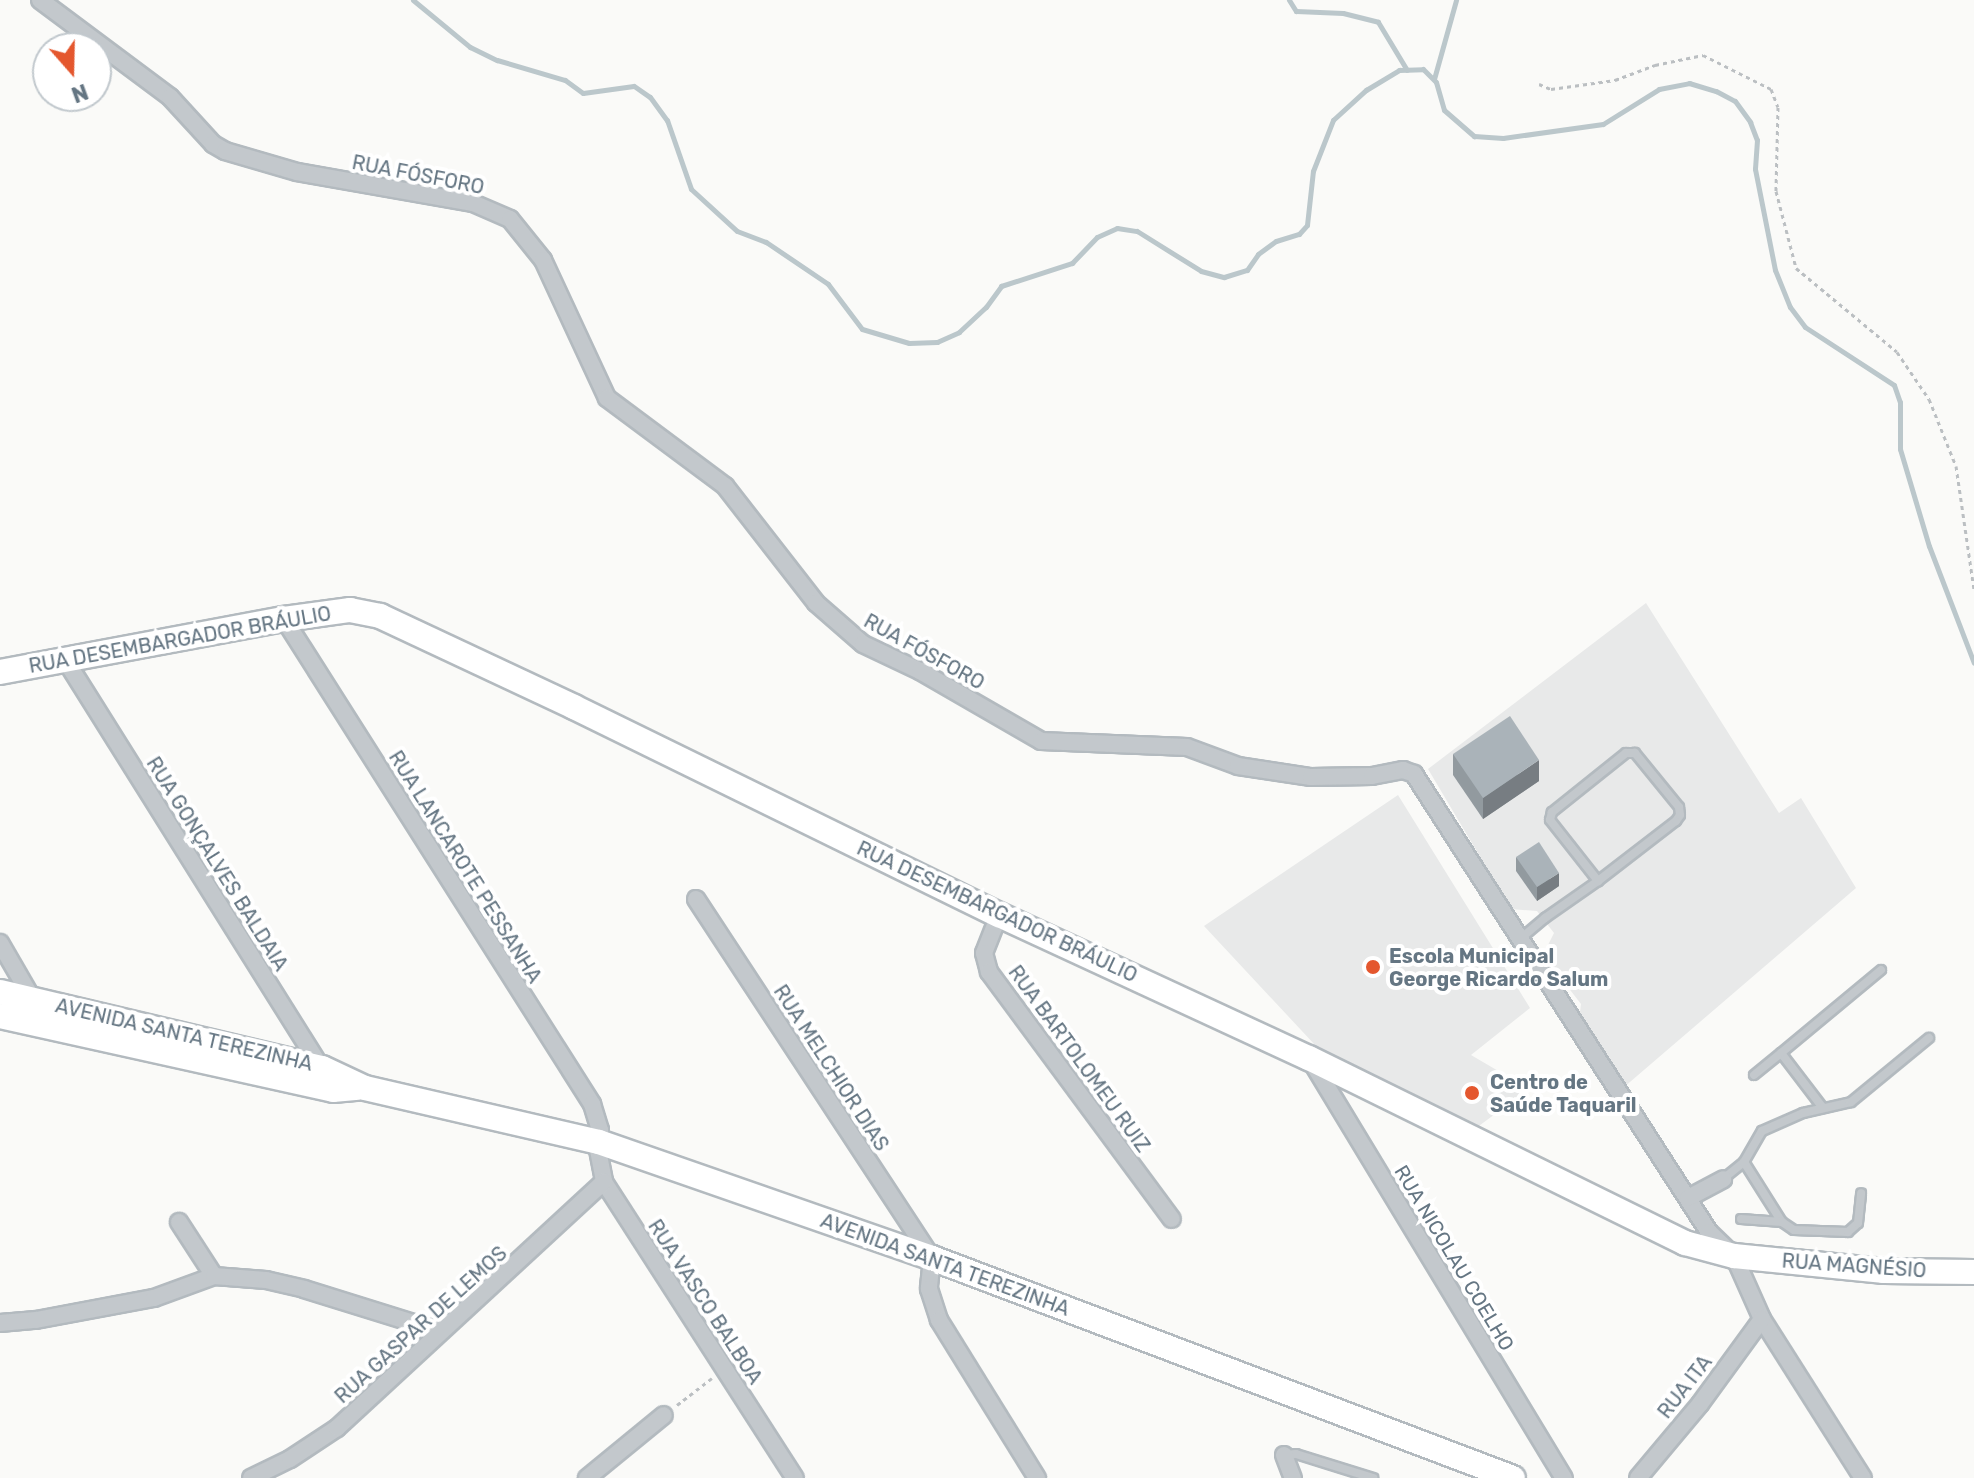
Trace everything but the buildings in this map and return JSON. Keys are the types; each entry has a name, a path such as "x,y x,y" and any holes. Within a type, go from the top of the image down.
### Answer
{"street":[{"name":"RUA FÓSFORO","path":"40,0 170,97 213,144 225,151 297,172 473,203 510,219 543,260 607,398 725,486 816,603 863,644 920,671 1041,741 1187,747 1238,766 1296,775 1372,776 1409,771 1709,1232 1734,1256"},
{"name":"RUA DESEMBARGADOR BRÁULIO","path":"0,672 284,619 350,610 407,627 999,915 1309,1058 1676,1239 1734,1256"},
{"name":"RUA LANCAROTE PESSANHA","path":"284,619 592,1104 600,1130 599,1142"},
{"name":"RUA GONÇALVES BALDAIA","path":"66,661 333,1090"},
{"name":"RUA MELCHIOR DIAS","path":"696,899 932,1258"},
{"name":"RUA BARTOLOMEU RUIZ","path":"999,915 984,953 989,972 1172,1219"},
{"path":"0,943 35,1000 39,1026"},
{"name":"AVENIDA SANTA TEREZINHA","path":"0,992 322,1068 365,1088 599,1142 932,1258 1513,1478"},
{"name":"AVENIDA SANTA TEREZINHA","path":"0,1016 333,1090 365,1088"},
{"name":"RUA NICOLAU COELHO","path":"1309,1058 1564,1478"},
{"name":"RUA VASCO BALBOA","path":"599,1142 604,1182 795,1478"},
{"path":"1688,1198 1723,1179"},
{"name":"RUA GASPAR DE LEMOS","path":"251,1478 290,1459 337,1428 439,1331 524,1259 604,1182"},
{"path":"179,1222 214,1276"},
{"path":"1734,1256 1762,1319 1863,1478"},
{"name":"RUA MAGNÉSIO","path":"1734,1256 1884,1271 1974,1272"},
{"path":"932,1258 929,1289 939,1320 1037,1478"},
{"path":"0,1323 36,1320 154,1298 214,1276 266,1280 304,1289 439,1331"},
{"name":"RUA ITA","path":"1638,1478 1700,1404 1762,1319"},
{"path":"587,1478 664,1415"},
{"path":"1284,1455 1293,1478"}],"lane":[{"path":"1520,939 1598,881 1680,815 1679,807 1635,753 1626,753 1552,812 1550,820 1598,881"},
{"path":"1754,1075 1881,970"},
{"path":"1723,1179 1744,1162 1762,1131 1776,1122 1851,1102 1929,1038"},
{"path":"1781,1053 1823,1108"},
{"path":"1744,1162 1770,1198 1782,1222"},
{"path":"1741,1219 1782,1222 1794,1230 1848,1232 1858,1223 1861,1193"},
{"path":"1284,1455 1296,1454 1373,1478"}],"path":[{"path":"1539,84 1551,89 1615,80 1655,65 1703,55 1771,89 1778,107 1776,191 1796,268 1897,352 1929,399 1956,466 1974,590"},
{"path":"664,1415 725,1368"}],"shaded area":[{"path":"1646,603 1779,813 1801,798 1856,888 1623,1088 1579,1020 1581,1004 1543,955 1554,933 1537,911 1511,909 1428,769"},
{"name":"Escola Municipal George Ricardo Salum","path":"1398,795 1530,1008 1471,1055 1529,1089 1472,1131 1315,1045 1204,926"}],"waterway":[{"path":"413,0 470,47 497,60 565,80 583,93 634,86 650,97 667,120 691,189 737,231 766,242 828,284 862,329 909,343 937,342 959,332 986,307 1001,286 1072,263 1097,237 1117,228 1137,231 1201,271 1224,277 1247,270 1258,254 1276,241 1299,234 1307,225 1313,171 1333,120 1366,90 1399,70 1423,69 1436,82 1444,110 1474,136 1503,138 1603,124 1659,89 1689,83 1716,91 1735,101 1750,122 1757,140 1755,169 1775,270 1790,307 1805,327 1894,385 1900,402 1900,449 1929,546 1974,663"},
{"path":"1289,0 1296,11 1343,13 1378,22 1407,70"},
{"path":"1434,79 1456,0"}],"place":[{"name":"Escola Municipal George Ricardo Salum","path":"1373,967"},
{"name":"Centro de Saúde Taquaril","path":"1472,1093"}]}
